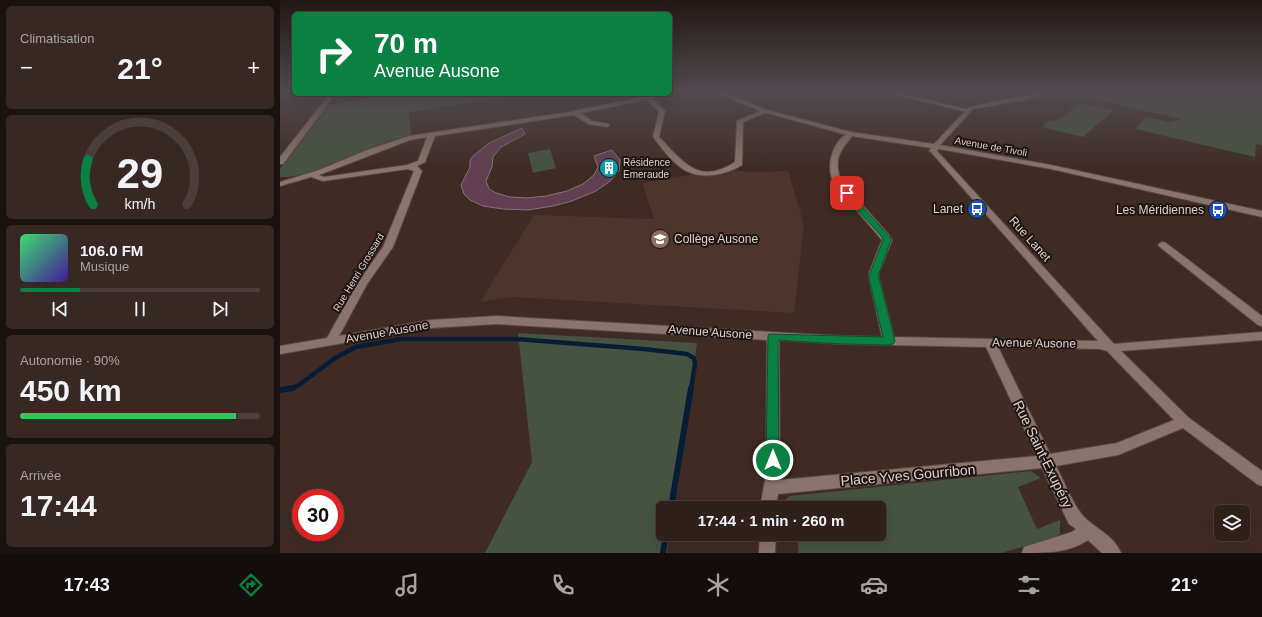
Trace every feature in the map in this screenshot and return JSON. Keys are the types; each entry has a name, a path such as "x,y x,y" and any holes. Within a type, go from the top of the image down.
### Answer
{"street":[{"path":"280,162 314,118"},
{"path":"280,184 312,176 400,140 543,118"},
{"path":"583,118 590,123 607,125"},
{"path":"660,118 656,136 685,168 703,173 724,171 739,163 740,120 746,118"},
{"name":"Avenue de Tivoli","path":"794,118 851,134 1051,167 1262,214"},
{"path":"935,147 960,118"},
{"path":"312,176 323,179 408,167 421,162 432,134"},
{"path":"851,134 834,153 833,162 835,177 887,240 874,273 874,278 889,341"},
{"name":"Rue Lanet","path":"935,147 933,151 1111,348"},
{"name":"Rue Henri Grossard","path":"330,342 362,284 388,247 418,171 415,168 408,167"},
{"path":"1163,245 1262,322"},
{"name":"Avenue Ausone","path":"280,350 431,324 498,320 841,340 1094,344 1111,348 1262,336"},
{"path":"769,501 773,474 773,336"},
{"path":"1250,338 1262,344"},
{"name":"Rue Saint-Exupéry","path":"990,343 1075,519 1113,553"},
{"path":"1111,348 1184,422 1262,479"},
{"name":"Place Yves Gourribon","path":"771,488 1046,461 1118,449 1184,422"},
{"path":"1030,553 1076,539 1088,530"},
{"path":"767,553 768,541"}],"shaded area":[{"name":"Collège Ausone","path":"733,170 748,172 788,171 804,225 794,313 512,297 480,302 534,215 654,219 642,183 696,174 718,174"}],"green space":[{"path":"319,118 410,118 411,135 401,137 323,167 294,176 280,177 280,169"},
{"path":"1060,118 1105,118 1083,137 1042,127 1050,120 1056,121"},
{"path":"1145,118 1170,122 1182,119 1177,118 1262,118 1262,145 1256,144 1255,157 1135,129"},
{"path":"550,149 556,168 533,173 528,153"},
{"path":"518,333 697,343 675,501 656,501 656,541 669,541 667,553 485,553 532,462"},
{"path":"1031,471 1041,478 1018,487 1037,529 1060,520 1060,533 1054,538 1001,553 798,553 798,541 886,541 886,501 783,501 790,496"}],"building":[{"name":"Résidence Emeraude","path":"522,128 525,134 501,147 493,157 492,167 486,181 489,189 496,193 510,197 527,198 546,196 567,191 583,184 594,175 598,167 594,156 612,150 620,160 619,171 609,182 596,191 572,201 553,206 528,210 503,209 483,206 470,200 464,194 461,185 470,167 470,161 473,156 489,143"}],"waterway":[{"path":"293,388 335,358 356,347 401,339 516,339 644,349 687,354 694,358 695,364 691,389"},
{"path":"280,390 293,388"},
{"path":"672,501 691,388"},
{"path":"663,553 665,541"}],"place":[{"name":"Résidence Emeraude","path":"609,168"},
{"name":"Lanet","path":"977,209"},
{"name":"Les Méridiennes","path":"1218,210"},
{"name":"Collège Ausone","path":"660,239"}],"route":[{"path":"773,460 773,336 814,339 889,341 874,278 874,273 887,240 847,193"}]}
